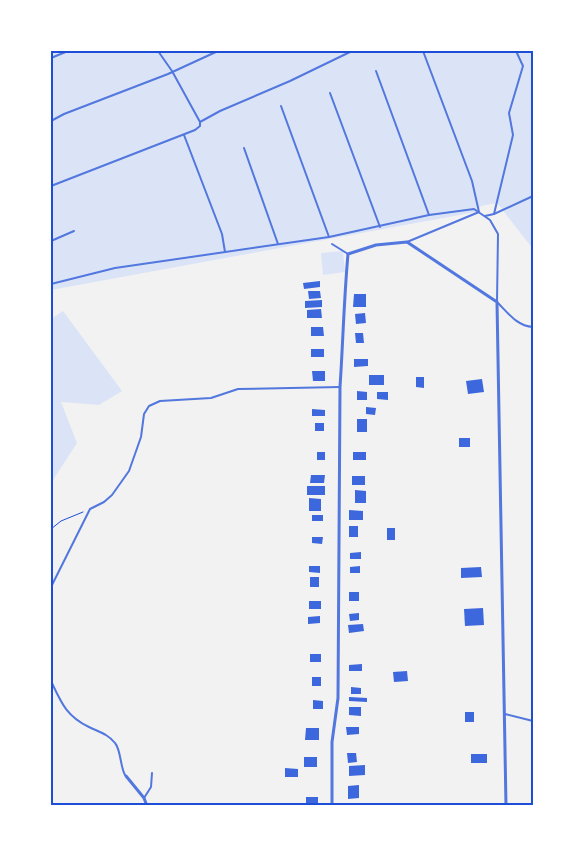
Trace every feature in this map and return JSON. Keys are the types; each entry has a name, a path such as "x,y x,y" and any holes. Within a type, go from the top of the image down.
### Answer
{"street":[{"path":"332,806 332,742 338,698 340,387 348,254 376,245 407,242 497,302 506,806"},
{"path":"126,776 144,798 147,806"}],"lane":[{"path":"51,58 68,51"},
{"path":"51,186 196,130 200,126 200,122 172,72 158,51"},
{"path":"51,121 64,114 172,72 218,51"},
{"path":"200,122 220,111 290,81 352,51"},
{"path":"423,51 472,181 479,212"},
{"path":"494,214 513,135 509,113 523,66 516,51"},
{"path":"376,70 429,215"},
{"path":"330,93 380,227"},
{"path":"281,106 329,237"},
{"path":"184,134 222,234 225,252"},
{"path":"244,148 278,244"},
{"path":"485,216 494,214 533,196"},
{"path":"51,284 115,268 329,237 429,215 474,209 490,220 498,234 497,302 513,319 524,327 533,327"},
{"path":"407,242 479,212"},
{"path":"51,240 74,231"},
{"path":"332,244 348,254"},
{"path":"51,587 90,509 104,502 112,495 130,471 141,437 144,414 149,406 160,401 211,398 238,389 340,387"},
{"path":"51,681 64,708 87,727 109,736 117,745 121,768 126,776"},
{"path":"505,714 533,721"},
{"path":"144,798 151,788 152,773"}],"path":[{"path":"51,529 61,521 90,509"}],"shaded area":[{"path":"51,51 533,51 533,249 497,203 481,206 476,212 51,290"},
{"path":"343,251 345,272 323,275 321,253"},
{"path":"63,311 122,391 99,405 61,402 77,443 53,480 51,479 51,319"}],"building":[{"path":"320,281 320,287 304,289 303,283"},
{"path":"308,291 320,291 321,298 309,299"},
{"path":"354,294 366,294 366,307 353,307"},
{"path":"322,300 322,307 305,308 305,301"},
{"path":"321,309 322,318 307,318 307,310"},
{"path":"365,313 366,323 356,324 355,314"},
{"path":"311,327 323,327 324,336 311,336"},
{"path":"355,333 363,333 364,343 356,343"},
{"path":"311,349 324,349 324,357 311,357"},
{"path":"354,359 368,359 368,366 354,367"},
{"path":"312,371 325,371 325,381 313,381"},
{"path":"369,375 384,375 384,385 369,385"},
{"path":"416,377 424,377 424,388 416,387"},
{"path":"482,379 484,392 468,394 466,381"},
{"path":"357,391 367,392 367,400 357,400"},
{"path":"377,392 388,392 388,400 377,399"},
{"path":"366,407 376,408 375,415 366,414"},
{"path":"312,409 325,410 325,416 312,416"},
{"path":"357,419 367,419 367,432 357,432"},
{"path":"315,423 324,423 324,431 315,431"},
{"path":"459,438 470,438 470,447 459,447"},
{"path":"317,452 325,452 325,460 317,460"},
{"path":"353,452 366,452 366,460 353,460"},
{"path":"311,475 325,475 324,483 310,483"},
{"path":"352,476 365,476 365,485 352,485"},
{"path":"307,486 325,486 325,495 307,495"},
{"path":"355,490 366,491 366,503 355,503"},
{"path":"309,498 321,499 321,511 309,511"},
{"path":"349,510 363,511 363,520 349,520"},
{"path":"312,515 323,515 323,521 312,521"},
{"path":"349,526 358,526 358,537 349,537"},
{"path":"387,528 395,528 395,540 387,540"},
{"path":"312,537 323,537 322,544 312,543"},
{"path":"361,552 361,559 350,559 350,553"},
{"path":"309,566 320,566 320,573 309,572"},
{"path":"360,566 360,573 350,573 350,567"},
{"path":"481,567 482,577 461,578 461,568"},
{"path":"310,577 319,577 319,587 310,587"},
{"path":"349,592 359,592 359,601 349,601"},
{"path":"309,601 321,601 321,609 309,609"},
{"path":"483,608 484,625 465,626 464,609"},
{"path":"359,613 359,620 350,621 349,614"},
{"path":"320,616 320,623 308,624 308,617"},
{"path":"363,624 364,631 349,633 348,625"},
{"path":"310,654 321,654 321,662 310,662"},
{"path":"362,664 362,671 349,671 349,665"},
{"path":"407,671 408,681 394,682 393,672"},
{"path":"312,677 321,677 321,686 312,686"},
{"path":"351,687 361,688 361,694 351,694"},
{"path":"349,697 367,698 367,702 349,701"},
{"path":"313,700 323,701 323,709 313,709"},
{"path":"349,707 361,707 361,716 349,715"},
{"path":"465,712 474,712 474,722 465,722"},
{"path":"346,727 359,727 359,734 347,735"},
{"path":"306,728 319,728 319,740 305,740"},
{"path":"347,753 356,753 357,762 348,763"},
{"path":"471,754 487,754 487,763 471,763"},
{"path":"304,757 317,757 317,767 304,767"},
{"path":"365,765 365,775 349,776 349,766"},
{"path":"285,768 298,769 298,777 285,777"},
{"path":"359,785 359,798 348,799 348,786"},
{"path":"306,797 318,797 318,806 306,806"}]}
